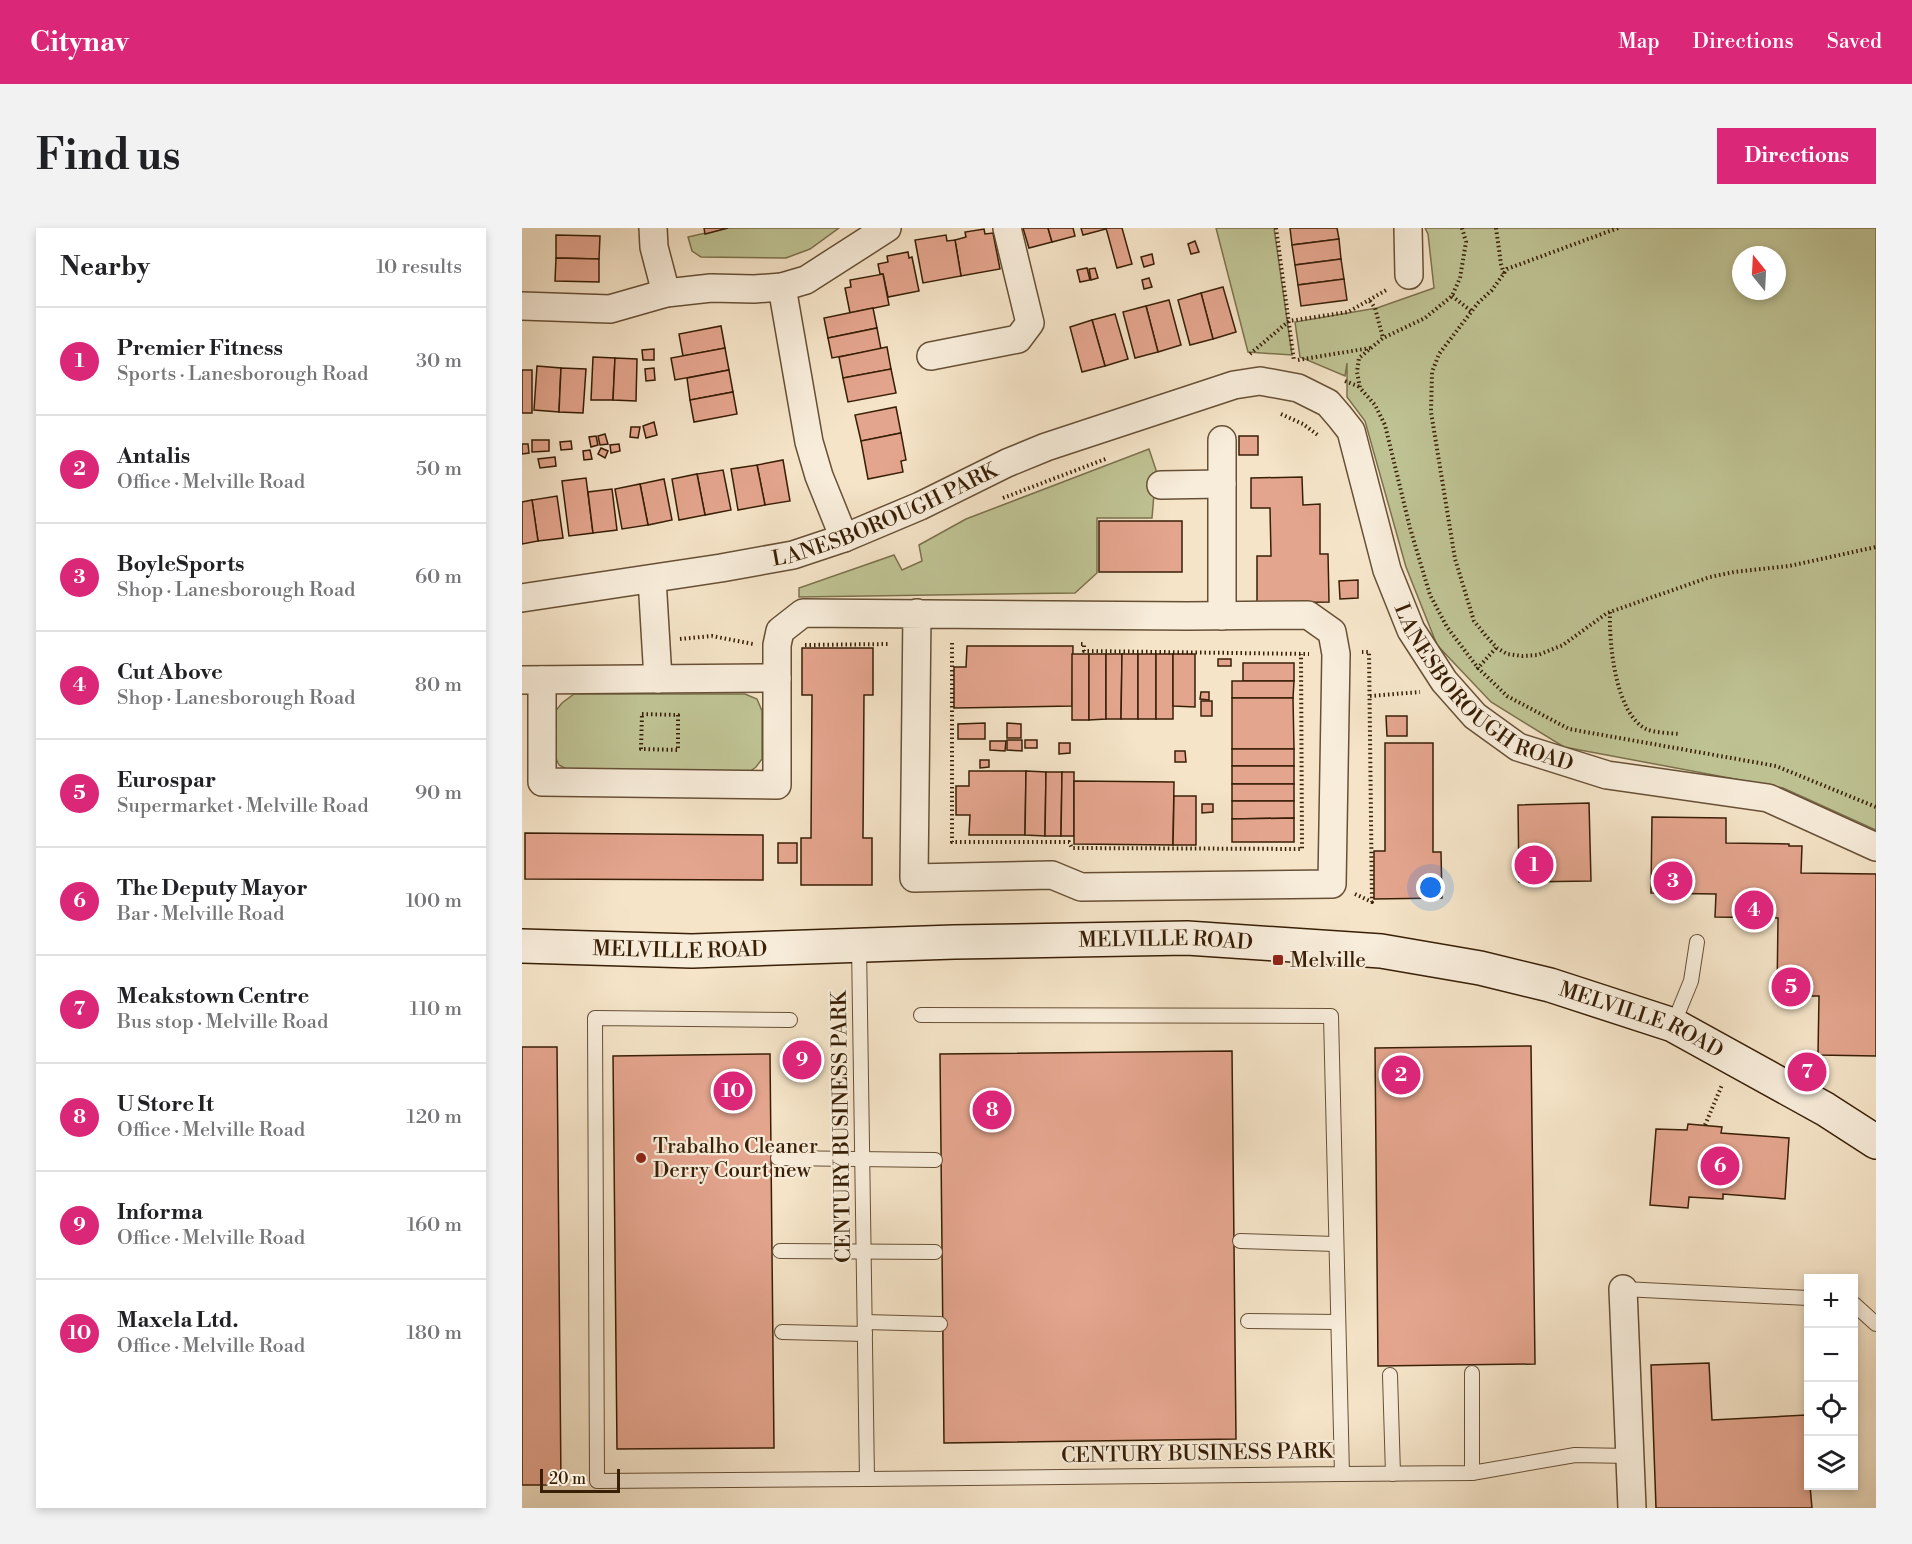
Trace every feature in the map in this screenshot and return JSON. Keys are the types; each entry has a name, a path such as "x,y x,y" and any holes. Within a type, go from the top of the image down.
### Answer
{"street":[{"path":"653,228 654,248 666,293"},
{"path":"522,306 610,309 666,293 711,288 782,287 806,280 887,228"},
{"path":"931,356 1018,339 1030,322 1007,228"},
{"path":"1408,228 1409,275"},
{"path":"782,287 809,442 819,476 844,538"},
{"name":"LANESBOROUGH ROAD","path":"1234,385 1260,381 1298,388 1328,403 1351,431 1387,570 1411,630 1444,681 1475,716 1518,747 1607,775 1768,798 1876,847"},
{"name":"LANESBOROUGH PARK","path":"522,598 793,555 844,538 920,506 1007,463 1046,447 1234,385"},
{"path":"1222,440 1222,616"},
{"path":"1161,485 1222,484"},
{"path":"652,579 658,679"},
{"path":"777,678 532,680 542,782 777,785 777,678 777,645 780,631 803,613 916,613 1222,616 1308,615 1332,632 1336,654 1332,884 1082,887 1052,875 914,878 916,613"},
{"name":"MELVILLE ROAD","path":"522,946 692,951 1187,938 1381,951 1480,968 1550,985 1673,1025 1825,1109 1876,1142"},
{"path":"1623,1289 1632,1508"}],"lane":[{"path":"1673,1025 1691,981 1697,942"},
{"name":"CENTURY BUSINESS PARK","path":"860,945 867,1479 1342,1474 1331,1016 921,1015"},
{"path":"790,1020 595,1018 597,1481 867,1479"},
{"path":"778,1158 935,1160"},
{"path":"1240,1241 1336,1244"},
{"path":"780,1251 935,1252"},
{"path":"1623,1289 1804,1298"},
{"path":"1858,1308 1876,1324"},
{"path":"1248,1321 1338,1322"},
{"path":"782,1332 940,1324"},
{"path":"1472,1373 1472,1473"},
{"path":"1390,1375 1393,1474"},
{"path":"1342,1474 1472,1473 1575,1455 1630,1456"}],"path":[{"path":"1276,228 1298,388"},
{"path":"1462,228 1466,242 1460,278 1452,296 1425,318 1383,338 1359,358 1357,372 1360,388 1375,405 1385,425 1404,504 1430,595 1447,627 1478,668 1507,696 1569,729 1776,766 1876,807"},
{"path":"1496,228 1504,274"},
{"path":"1618,228 1507,269 1439,354 1435,363 1432,372 1431,412 1458,570 1474,621 1497,648 1507,654 1538,655 1563,645 1597,618 1610,612 1710,577 1789,566 1876,547"},
{"path":"1250,355 1289,321 1348,312 1370,301 1409,275"},
{"path":"1452,296 1472,311"},
{"path":"1370,301 1375,308 1383,338"},
{"path":"1294,360 1372,347"},
{"path":"1610,612 1610,651 1623,699 1633,716 1647,730 1679,734"},
{"path":"656,645 683,638 712,636 777,645 952,643 952,842 1069,842 1071,848 1302,849 1301,654"},
{"path":"1072,644 1084,644 1084,651 1301,654 1370,652 1372,902 1332,884"},
{"path":"1467,672 1478,668 1497,648"},
{"path":"1370,696 1424,692"},
{"path":"642,714 678,716 678,750 641,749 642,714"},
{"path":"1705,1125 1722,1084 1736,1060"}],"green space":[{"path":"727,228 839,228 810,249 786,258 701,257 692,251 688,237"},
{"path":"1216,228 1274,228 1292,355 1248,352"},
{"path":"1425,228 1876,228 1876,830 1783,788 1564,747 1491,702 1437,645 1406,567 1365,421 1347,397 1347,363 1345,376 1300,357 1295,322 1377,308 1434,288 1428,234"},
{"path":"1149,449 1156,470 1152,518 1097,518 1097,573 1075,593 799,597 799,588 894,555 902,570 922,561 919,545 966,519"},
{"path":"574,694 745,694 757,699 762,711 762,759 749,772 572,772 559,765 553,752 553,714"}],"building":[{"path":"704,228 728,228 705,234"},
{"path":"1023,228 1048,228 1052,242 1029,248"},
{"path":"1048,228 1073,228 1075,236 1052,242"},
{"path":"1081,228 1106,228 1106,229 1083,235"},
{"path":"1106,228 1122,228 1132,264 1117,268"},
{"path":"1290,228 1337,228 1339,239 1292,245"},
{"path":"984,229 985,234 993,233 1000,269 961,276 955,240 966,237 965,232"},
{"path":"556,235 600,236 599,259 556,258"},
{"path":"946,235 947,241 955,240 961,276 923,283 915,240"},
{"path":"1339,239 1341,259 1295,265 1292,245"},
{"path":"1195,241 1199,252 1191,254 1188,244"},
{"path":"908,252 909,258 912,257 919,291 888,297 883,274 880,274 878,264 888,262 887,256"},
{"path":"1152,254 1154,264 1144,267 1141,257"},
{"path":"556,258 599,259 599,282 555,281"},
{"path":"1341,259 1344,279 1298,285 1295,265"},
{"path":"1087,268 1090,280 1080,282 1077,270"},
{"path":"1095,268 1098,278 1091,280 1089,269"},
{"path":"883,274 889,305 850,313 845,288 851,287 850,280"},
{"path":"1149,278 1152,287 1144,289 1142,280"},
{"path":"1344,279 1347,300 1301,306 1298,285"},
{"path":"1223,287 1236,332 1213,339 1201,293"},
{"path":"1201,293 1213,339 1190,345 1178,300"},
{"path":"1169,300 1181,345 1158,352 1146,306"},
{"path":"1146,306 1158,352 1135,358 1123,312"},
{"path":"873,308 877,328 828,338 824,318"},
{"path":"1115,314 1128,359 1105,366 1092,320"},
{"path":"1092,320 1105,366 1082,372 1070,327"},
{"path":"721,326 725,348 683,356 679,334"},
{"path":"877,328 881,349 832,358 828,338"},
{"path":"887,347 891,369 843,378 839,357"},
{"path":"725,348 729,370 675,380 671,358"},
{"path":"654,349 654,360 643,360 642,350"},
{"path":"593,357 615,358 613,400 591,400"},
{"path":"615,358 637,359 636,401 613,400"},
{"path":"537,366 561,368 559,412 534,410"},
{"path":"561,368 586,369 583,413 559,412"},
{"path":"654,368 655,380 646,381 645,369"},
{"path":"891,369 896,393 848,402 843,378"},
{"path":"522,370 532,370 532,413 522,413"},
{"path":"729,370 733,392 690,400 687,378"},
{"path":"733,392 737,414 694,422 690,400"},
{"path":"896,407 901,433 861,441 855,415"},
{"path":"654,422 657,435 646,438 643,426"},
{"path":"631,427 640,427 638,438 630,437"},
{"path":"901,433 906,460 901,461 903,472 868,479 861,441"},
{"path":"605,434 608,444 600,445 598,436"},
{"path":"596,436 598,445 591,447 589,437"},
{"path":"1239,436 1258,436 1258,455 1239,455"},
{"path":"532,440 549,440 549,451 532,452"},
{"path":"571,441 572,449 561,450 560,442"},
{"path":"522,444 528,444 529,453 522,454"},
{"path":"619,444 620,451 611,453 610,445"},
{"path":"601,448 608,451 605,458 598,454"},
{"path":"590,450 592,459 584,460 583,451"},
{"path":"555,457 556,466 540,468 538,459"},
{"path":"783,460 790,501 765,505 757,465"},
{"path":"757,465 765,505 738,510 731,469"},
{"path":"723,470 731,510 705,515 697,474"},
{"path":"697,474 705,515 679,520 672,479"},
{"path":"1302,477 1303,505 1320,504 1320,554 1328,554 1329,602 1257,603 1257,556 1271,556 1270,508 1251,508 1251,478"},
{"path":"586,478 593,533 569,536 562,481"},
{"path":"664,479 672,520 648,525 640,484"},
{"path":"640,484 648,525 622,529 615,489"},
{"path":"612,489 617,530 593,533 588,492"},
{"path":"557,496 563,538 538,541 532,500"},
{"path":"532,500 538,541 522,544 522,502"},
{"path":"1099,521 1182,521 1182,572 1099,572"},
{"path":"1358,580 1358,598 1340,599 1339,581"},
{"path":"967,646 1073,646 1072,706 954,708 954,667 966,667"},
{"path":"802,648 873,648 873,695 864,695 863,838 872,838 872,885 801,885 801,838 811,838 812,695 802,695"},
{"path":"1072,654 1089,654 1089,720 1072,720"},
{"path":"1089,654 1106,654 1106,719 1089,720"},
{"path":"1106,654 1122,654 1121,719 1106,719"},
{"path":"1122,654 1138,654 1138,719 1121,719"},
{"path":"1138,654 1156,654 1156,719 1138,719"},
{"path":"1156,654 1173,654 1173,719 1156,719"},
{"path":"1173,654 1195,654 1195,707 1173,706"},
{"path":"1218,659 1231,659 1231,666 1218,666"},
{"path":"1243,663 1294,663 1294,681 1243,681"},
{"path":"1232,681 1294,681 1293,698 1232,698"},
{"path":"1201,692 1209,692 1209,700 1200,699"},
{"path":"1232,698 1293,698 1294,749 1232,749"},
{"path":"1201,701 1212,701 1212,716 1201,716"},
{"path":"1386,716 1407,716 1407,736 1387,736"},
{"path":"985,723 985,739 958,739 958,724"},
{"path":"1007,723 1021,724 1021,738 1007,738"},
{"path":"1007,740 1022,740 1022,751 1007,750"},
{"path":"1025,740 1037,740 1037,748 1025,748"},
{"path":"990,741 1006,741 1005,751 990,750"},
{"path":"1059,743 1070,743 1070,753 1059,754"},
{"path":"1385,743 1433,743 1433,852 1441,852 1442,898 1374,899 1374,851 1385,851"},
{"path":"1232,749 1294,749 1294,766 1232,766"},
{"path":"1175,751 1185,751 1186,762 1175,762"},
{"path":"980,760 989,760 989,767 980,768"},
{"path":"1232,766 1294,766 1294,784 1232,784"},
{"path":"969,771 1026,771 1025,835 969,835 970,815 956,815 956,786 969,786"},
{"path":"1026,771 1046,772 1045,836 1025,835"},
{"path":"1046,772 1062,772 1061,836 1045,836"},
{"path":"1062,772 1074,772 1074,836 1061,836"},
{"path":"1074,781 1174,782 1173,845 1074,844"},
{"path":"1232,784 1294,784 1294,801 1232,801"},
{"path":"1174,796 1196,796 1196,845 1173,845"},
{"path":"1232,801 1294,801 1294,818 1232,819"},
{"path":"1589,803 1591,881 1519,882 1518,805"},
{"path":"1202,804 1213,804 1213,812 1202,813"},
{"path":"1652,817 1726,818 1726,843 1802,846 1801,873 1876,874 1876,1056 1818,1055 1819,996 1777,996 1778,918 1715,917 1716,894 1651,893"},
{"path":"1294,818 1294,842 1232,842 1232,819"},
{"path":"525,833 763,835 763,880 525,879"},
{"path":"778,843 797,843 797,863 778,863"},
{"path":"1531,1046 1535,1364 1378,1366 1375,1048"},
{"path":"522,1047 557,1047 561,1485 522,1485"},
{"path":"1232,1051 1236,1439 944,1443 940,1054"},
{"path":"770,1054 774,1448 617,1449 613,1056"},
{"path":"1688,1124 1722,1127 1721,1133 1789,1138 1785,1199 1723,1194 1723,1199 1689,1197 1688,1208 1650,1205 1656,1129 1687,1130"},
{"path":"1709,1363 1712,1420 1804,1415 1804,1490 1810,1490 1812,1508 1656,1508 1651,1365"}],"place":[{"name":"Premier Fitness","path":"1534,865"},
{"name":"BoyleSports","path":"1673,881"},
{"name":"Cut Above","path":"1754,910"},
{"name":"Melville","path":"1278,960"},
{"name":"Eurospar","path":"1791,987"},
{"name":"Informa","path":"802,1060"},
{"name":"Meakstown Centre","path":"1807,1072"},
{"name":"Antalis","path":"1401,1075"},
{"name":"Maxela Ltd.","path":"733,1091"},
{"name":"U Store It","path":"992,1110"},
{"name":"Trabalho Cleaner Derry Court new","path":"641,1158"},
{"name":"The Deputy Mayor","path":"1720,1166"}]}
